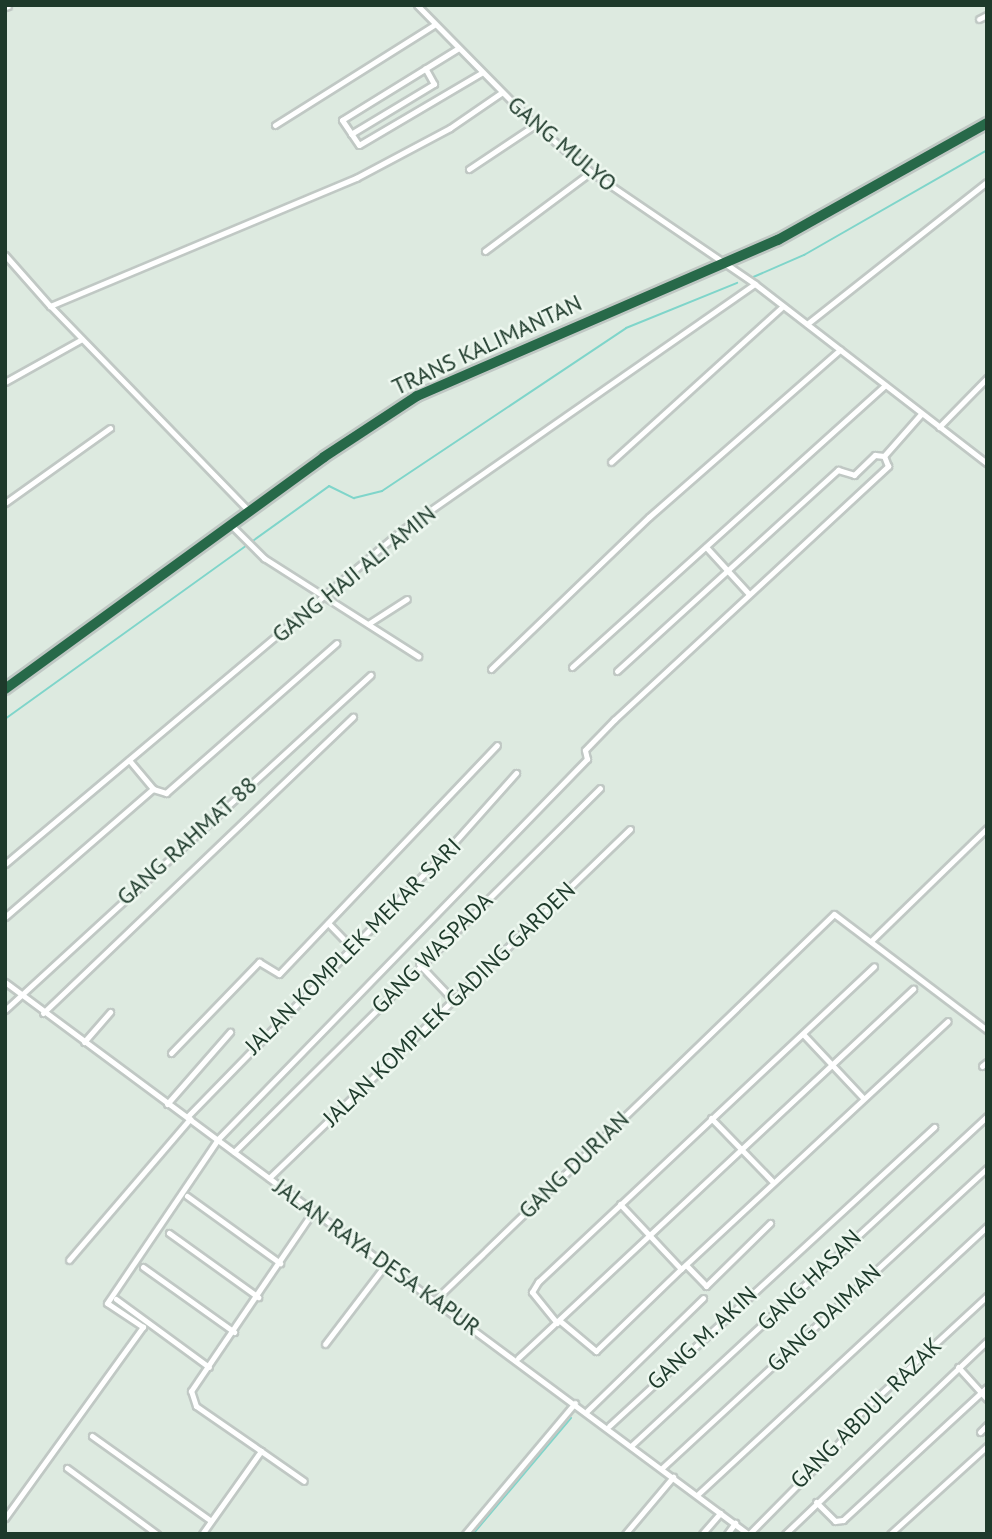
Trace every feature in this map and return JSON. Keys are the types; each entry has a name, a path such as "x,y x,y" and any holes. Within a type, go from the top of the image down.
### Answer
{"highway":[{"name":"TRANS KALIMANTAN","path":"5,689 374,422 445,381 807,225 987,123"}],"street":[{"name":"GANG MULYO","path":"417,5 501,93 591,172 754,283 987,463"},
{"path":"979,19 987,15"},
{"path":"275,125 434,25"},
{"path":"457,49 342,120 351,134 362,145 481,73"},
{"path":"351,134 434,84 425,68"},
{"path":"50,306 356,178 429,140 501,93"},
{"path":"469,169 535,125"},
{"path":"485,251 591,172"},
{"path":"807,324 987,182"},
{"path":"5,255 50,306 249,511"},
{"name":"GANG HAJI ALI AMIN","path":"5,864 401,530 754,283"},
{"path":"611,462 783,306"},
{"path":"5,382 82,339"},
{"path":"491,669 640,525 840,350"},
{"path":"939,427 987,377"},
{"path":"572,667 885,385"},
{"path":"884,456 922,414"},
{"path":"5,503 110,428"},
{"path":"617,671 838,470 854,475 875,455 884,456"},
{"path":"5,1518 144,1327 107,1303 218,1139 587,759 585,750 748,593 888,466 884,456"},
{"path":"230,525 247,543 418,656"},
{"path":"706,547 748,593"},
{"path":"368,624 407,599"},
{"path":"129,760 153,789 166,793 337,643"},
{"name":"GANG RAHMAT 88","path":"5,1010 19,993 371,675"},
{"path":"43,1013 353,717"},
{"path":"172,1053 259,962 279,974 496,745"},
{"name":"JALAN KOMPLEK MEKAR SARI","path":"69,1260 188,1118 516,773"},
{"name":"GANG WASPADA","path":"234,1152 419,964 600,788"},
{"path":"5,917 153,789"},
{"path":"987,828 871,941 987,1030"},
{"name":"JALAN KOMPLEK GADING GARDEN","path":"268,1178 630,829"},
{"name":"GANG DURIAN","path":"435,1300 834,914 871,941"},
{"path":"328,923 351,947"},
{"path":"419,964 453,1000"},
{"path":"874,966 620,1203 532,1290 559,1322 596,1351 773,1182 948,1021"},
{"name":"JALAN RAYA DESA KAPUR","path":"5,982 43,1013 609,1426 748,1534"},
{"path":"517,1358 559,1322 913,989"},
{"path":"84,1042 110,1012"},
{"path":"167,1104 230,1032"},
{"path":"803,1034 863,1098"},
{"name":"GANG HASAN","path":"632,1445 987,1116"},
{"path":"711,1118 773,1182"},
{"name":"GANG M. AKIN","path":"609,1426 934,1128"},
{"name":"GANG DAIMAN","path":"662,1468 987,1168"},
{"path":"187,1196 280,1263"},
{"path":"620,1203 649,1236 706,1286 770,1223"},
{"path":"304,1481 192,1402 191,1391 258,1297 314,1210"},
{"path":"697,1495 987,1226"},
{"path":"169,1233 258,1297"},
{"path":"326,1344 386,1264"},
{"path":"143,1267 234,1332"},
{"name":"GANG ABDUL RAZAK","path":"748,1534 840,1442 859,1414 987,1296"},
{"path":"587,1411 703,1297"},
{"path":"116,1299 209,1367"},
{"path":"785,1534 987,1341"},
{"path":"958,1367 987,1399"},
{"path":"816,1502 835,1521 843,1520 987,1387"},
{"path":"465,1534 575,1403"},
{"path":"980,1432 987,1425"},
{"path":"93,1436 211,1521"},
{"path":"890,1534 987,1446"},
{"path":"202,1534 261,1451"},
{"path":"67,1468 157,1534"},
{"path":"625,1534 673,1477"},
{"path":"702,1534 720,1513"},
{"path":"727,1534 734,1523"}],"waterway":[{"path":"751,278 804,255 987,150"},
{"path":"5,719 329,486 354,498 382,491 626,328 737,283"},
{"path":"473,1534 571,1418"}]}
